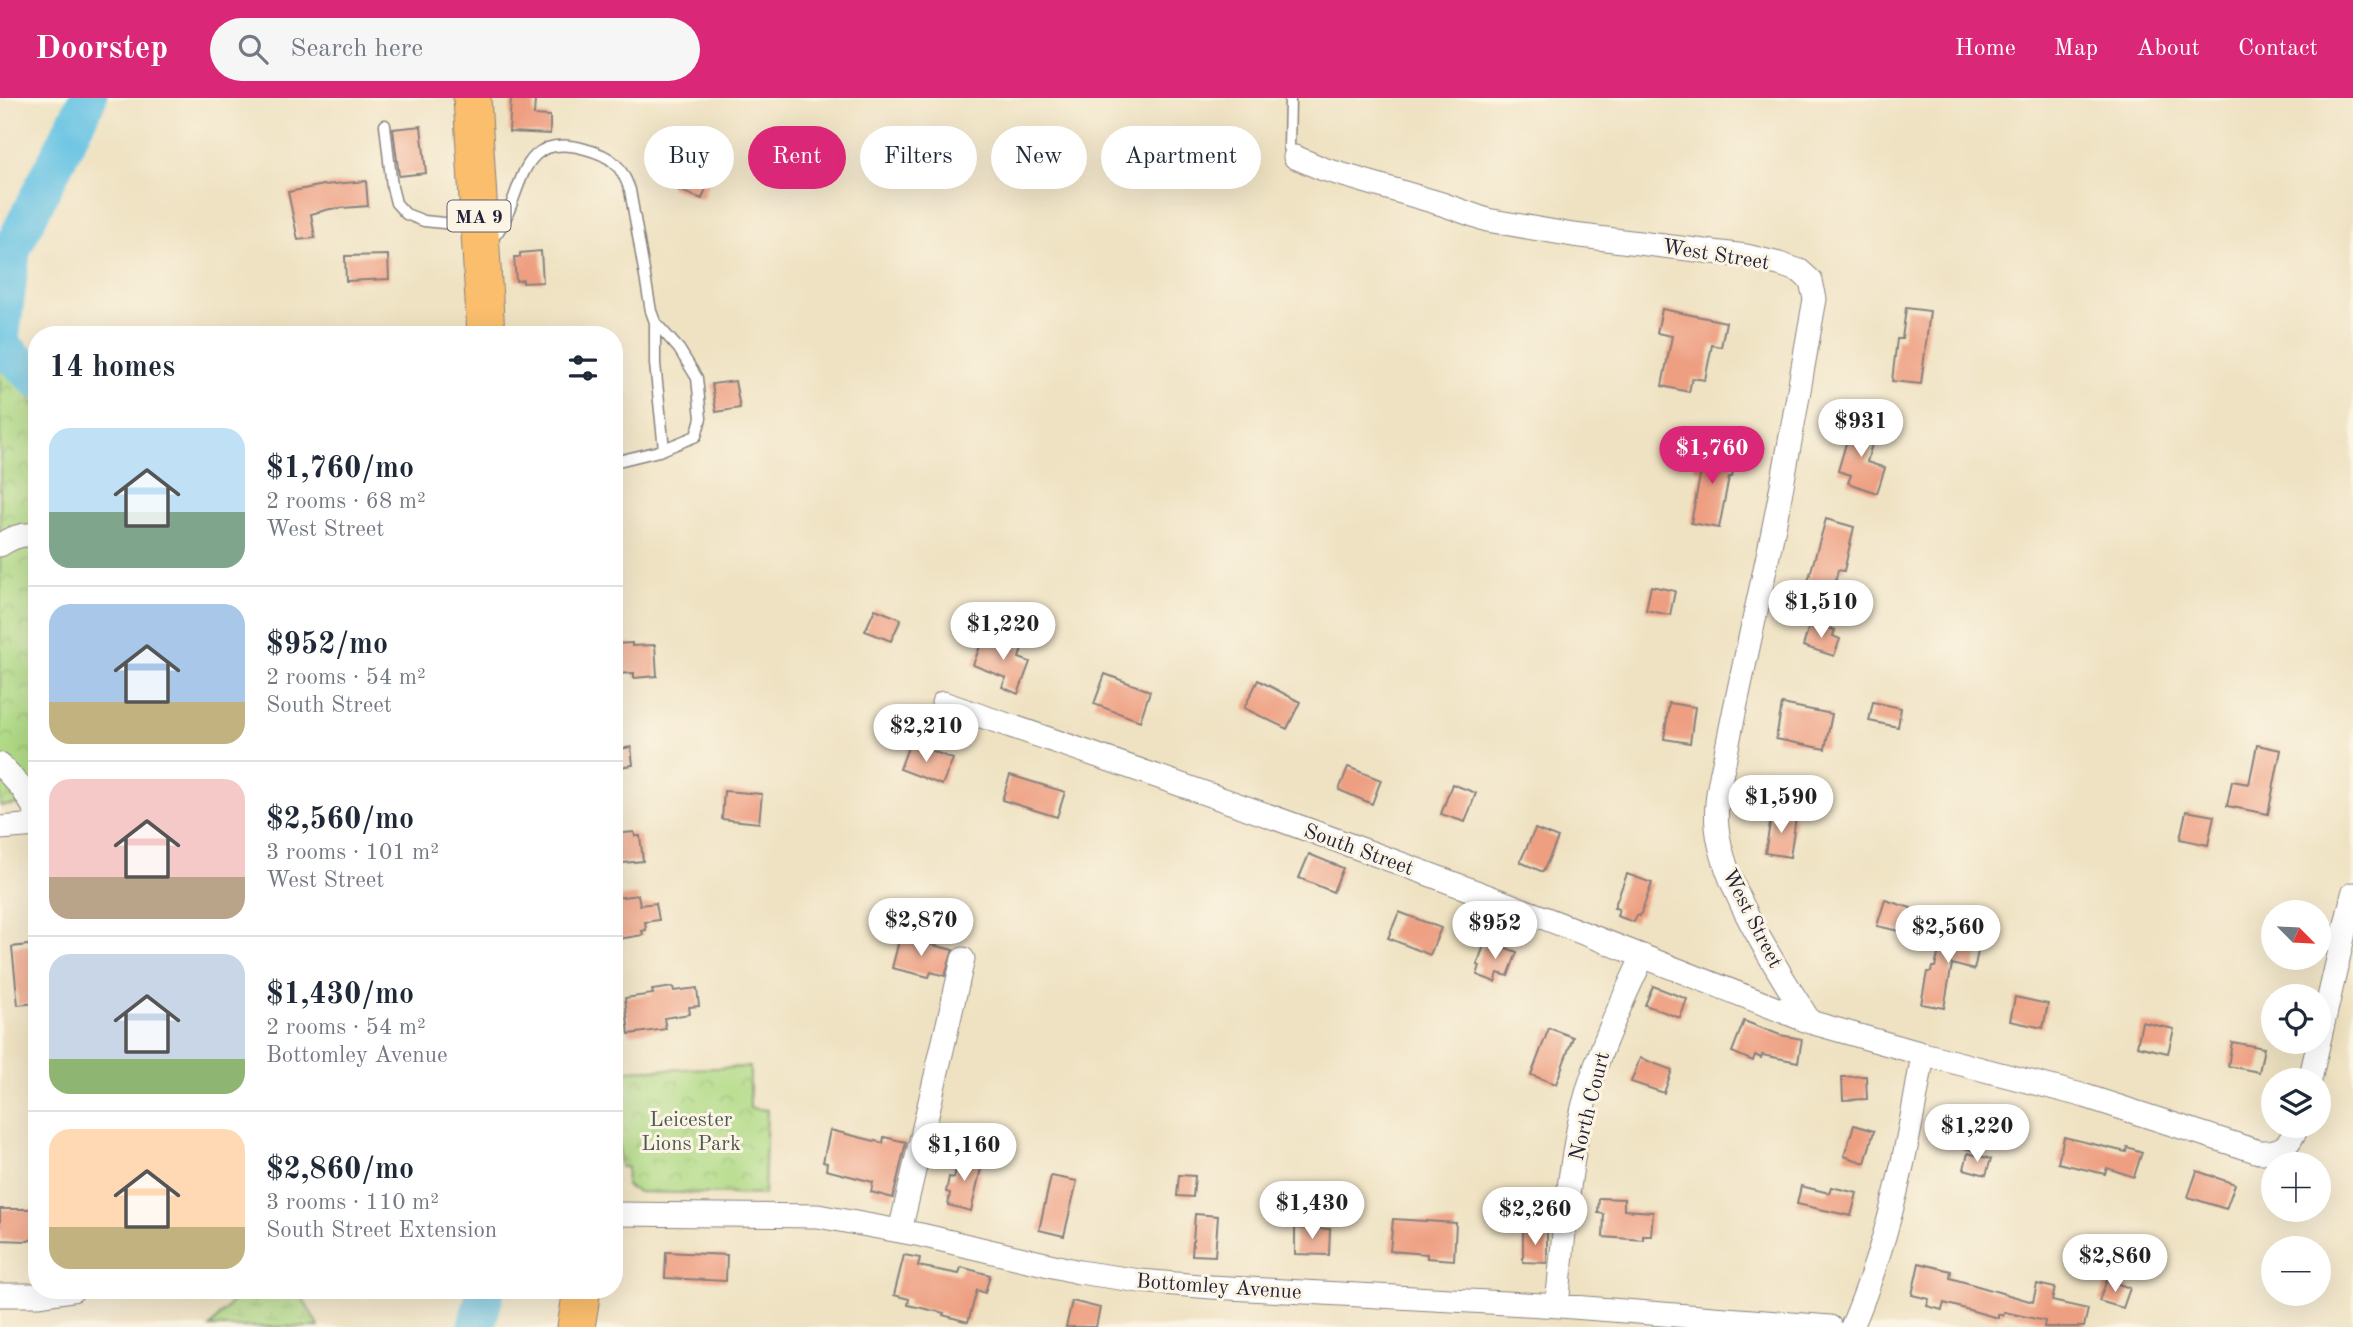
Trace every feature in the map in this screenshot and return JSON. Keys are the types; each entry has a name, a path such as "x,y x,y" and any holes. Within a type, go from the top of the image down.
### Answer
{"highway":[{"name":"MA 9","path":"472,98 486,326"},
{"path":"576,1327 581,1299"}],"street":[{"name":"West Street","path":"1295,158 1488,220 1573,234 1746,256 1800,271 1811,281 1815,299 1768,558 1740,677 1717,796 1717,826 1723,858 1749,918 1810,1022"},
{"path":"0,545 16,536 28,534"},
{"name":"South Street","path":"943,703 1377,854 1810,1022"},
{"path":"0,764 28,798"},
{"path":"0,828 28,826"},
{"path":"2313,1068 2353,894"},
{"name":"North Court","path":"1557,1306 1579,1125 1607,1035 1643,956"},
{"path":"900,1231 963,959"},
{"path":"1810,1022 2085,1096 2259,1152 2275,1153 2291,1138"},
{"path":"1852,1327 1886,1233 1913,1114 1923,1054"},
{"name":"Bottomley Avenue","path":"623,1214 818,1216 900,1231 1079,1272 1212,1287 1557,1306 1830,1327"},
{"path":"0,1296 28,1295"}],"lane":[{"path":"1290,98 1289,148 1295,158"},
{"path":"385,125 392,187 396,203 401,209 406,214 424,221 480,238 496,235 507,218 529,161 545,148 565,146 600,153 614,161 624,175 630,191 651,311 655,322 693,368 697,378 701,418 696,436 664,449 623,460"},
{"path":"655,322 655,364 664,449"}],"green space":[{"path":"0,363 28,394 28,804 0,806"},
{"name":"Leicester Lions Park","path":"750,1067 750,1108 767,1110 764,1195 638,1192 626,1186 627,1167 623,1167 623,1071"},
{"path":"234,1299 303,1299 319,1327 210,1327"}],"building":[{"path":"511,99 535,100 534,115 550,116 550,134 509,132"},
{"path":"421,126 426,173 399,176 393,129"},
{"path":"366,181 368,206 330,209 311,214 315,238 298,240 288,192"},
{"path":"675,189 706,189 702,199"},
{"path":"541,251 543,282 516,281 514,257 520,257 520,253"},
{"path":"388,255 389,279 346,281 345,256"},
{"path":"1906,308 1930,311 1921,384 1892,381 1897,339 1902,339"},
{"path":"1662,309 1726,322 1721,347 1712,345 1705,380 1692,378 1689,392 1662,386 1672,336 1657,333"},
{"path":"735,381 740,408 716,412 712,384"},
{"path":"1860,420 1877,426 1867,462 1885,468 1877,493 1848,483 1851,475 1838,471 1849,433 1855,434"},
{"path":"1698,448 1736,455 1719,528 1691,523 1701,471 1694,469"},
{"path":"1826,519 1854,527 1844,571 1838,570 1834,588 1808,581"},
{"path":"1651,586 1675,591 1670,615 1646,610"},
{"path":"875,609 901,619 891,641 865,631"},
{"path":"1810,623 1835,630 1833,636 1840,639 1834,656 1803,646"},
{"path":"985,633 1022,648 1019,658 1030,662 1018,694 1002,687 1006,678 973,665"},
{"path":"623,644 655,645 657,676 634,678 634,673 623,674"},
{"path":"1105,674 1150,691 1140,721 1094,704"},
{"path":"1258,680 1300,702 1287,729 1244,708"},
{"path":"1873,702 1901,708 1898,727 1869,721"},
{"path":"1669,703 1695,707 1690,743 1664,739"},
{"path":"1782,704 1832,714 1825,749 1776,739"},
{"path":"910,742 953,759 942,785 900,769"},
{"path":"2257,745 2281,750 2268,814 2227,806 2232,781 2249,784"},
{"path":"631,747 633,765 623,767 623,748"},
{"path":"1348,767 1381,780 1372,804 1339,790"},
{"path":"1010,775 1065,792 1057,817 1002,800"},
{"path":"1452,784 1476,793 1465,822 1441,814"},
{"path":"724,791 762,794 759,823 722,819"},
{"path":"2186,811 2214,816 2208,845 2180,839"},
{"path":"1772,812 1796,817 1790,857 1765,853"},
{"path":"1535,829 1558,838 1543,872 1520,862"},
{"path":"634,832 635,836 640,836 643,861 623,863 623,833"},
{"path":"1309,854 1343,868 1333,892 1299,878"},
{"path":"1627,874 1652,883 1640,916 1637,915 1634,922 1617,916 1619,909 1614,908"},
{"path":"638,895 640,905 656,903 659,920 645,922 646,930 642,931 643,935 623,938 623,897"},
{"path":"1885,900 1911,908 1904,932 1877,926"},
{"path":"1399,912 1441,928 1430,955 1388,938"},
{"path":"1947,919 1960,922 1956,941 1979,947 1974,970 1952,964 1944,1008 1921,1004 1927,972 1931,972 1932,967 1935,967"},
{"path":"900,937 953,950 945,976 931,972 929,977 892,968"},
{"path":"1486,940 1517,952 1508,976 1498,973 1495,982 1477,975 1480,966 1477,965"},
{"path":"28,945 28,1004 18,1005 12,947"},
{"path":"1653,986 1687,999 1680,1018 1645,1005"},
{"path":"673,987 674,991 697,988 699,1006 689,1007 690,1014 664,1018 666,1029 629,1034 625,998 653,994 652,990"},
{"path":"2015,997 2048,1004 2043,1028 2010,1021"},
{"path":"1744,1021 1780,1035 1802,1039 1798,1062 1762,1055 1761,1058 1755,1055 1753,1061 1732,1052"},
{"path":"2142,1022 2174,1029 2168,1053 2137,1046"},
{"path":"1549,1028 1573,1037 1556,1084 1531,1075"},
{"path":"2232,1042 2261,1047 2263,1054 2259,1072 2228,1066"},
{"path":"1640,1058 1672,1070 1664,1093 1631,1082"},
{"path":"1866,1076 1867,1099 1843,1100 1842,1077"},
{"path":"1959,1115 1983,1121 1975,1151 1952,1145"},
{"path":"1854,1125 1874,1131 1865,1163 1844,1156"},
{"path":"830,1130 883,1143 884,1137 906,1142 893,1198 871,1192 873,1182 826,1170 827,1163 823,1162"},
{"path":"2064,1137 2126,1152 2127,1147 2142,1152 2134,1177 2107,1168 2105,1174 2058,1163"},
{"path":"1968,1153 1991,1159 1986,1175 1964,1169"},
{"path":"959,1155 983,1160 971,1211 948,1205 950,1193 946,1192 949,1177 954,1178"},
{"path":"2197,1171 2235,1184 2226,1209 2188,1197"},
{"path":"1179,1175 1195,1176 1193,1197 1177,1196"},
{"path":"1051,1176 1077,1181 1064,1236 1039,1230"},
{"path":"1801,1186 1829,1193 1831,1187 1857,1193 1851,1216 1797,1204"},
{"path":"1599,1198 1624,1199 1624,1210 1653,1212 1651,1236 1643,1236 1643,1240 1603,1237 1604,1214 1598,1213"},
{"path":"0,1209 28,1209 28,1241 0,1240"},
{"path":"1195,1214 1218,1216 1215,1256 1192,1255"},
{"path":"1393,1219 1456,1223 1454,1260 1427,1258 1427,1254 1390,1251"},
{"path":"1295,1228 1330,1229 1329,1255 1295,1254"},
{"path":"1523,1231 1547,1231 1547,1263 1523,1262"},
{"path":"666,1252 727,1255 726,1281 665,1278"},
{"path":"904,1255 920,1258 918,1266 959,1274 961,1267 990,1275 985,1293 977,1290 968,1322 943,1315 944,1313 908,1305 909,1299 894,1295"},
{"path":"1919,1263 1951,1271 1950,1278 2033,1302 2037,1284 2055,1288 2052,1301 2088,1309 2084,1327 2044,1327 2045,1321 2004,1312 2003,1316 1998,1314 1998,1318 1944,1303 1942,1310 1927,1306 1929,1299 1912,1295"},
{"path":"2107,1280 2130,1288 2123,1308 2099,1301"},
{"path":"1072,1301 1100,1308 1096,1327 1066,1327"}],"waterway":[{"path":"0,343 12,249 88,98"},
{"path":"0,344 28,370"},
{"path":"476,1327 484,1299"}]}
